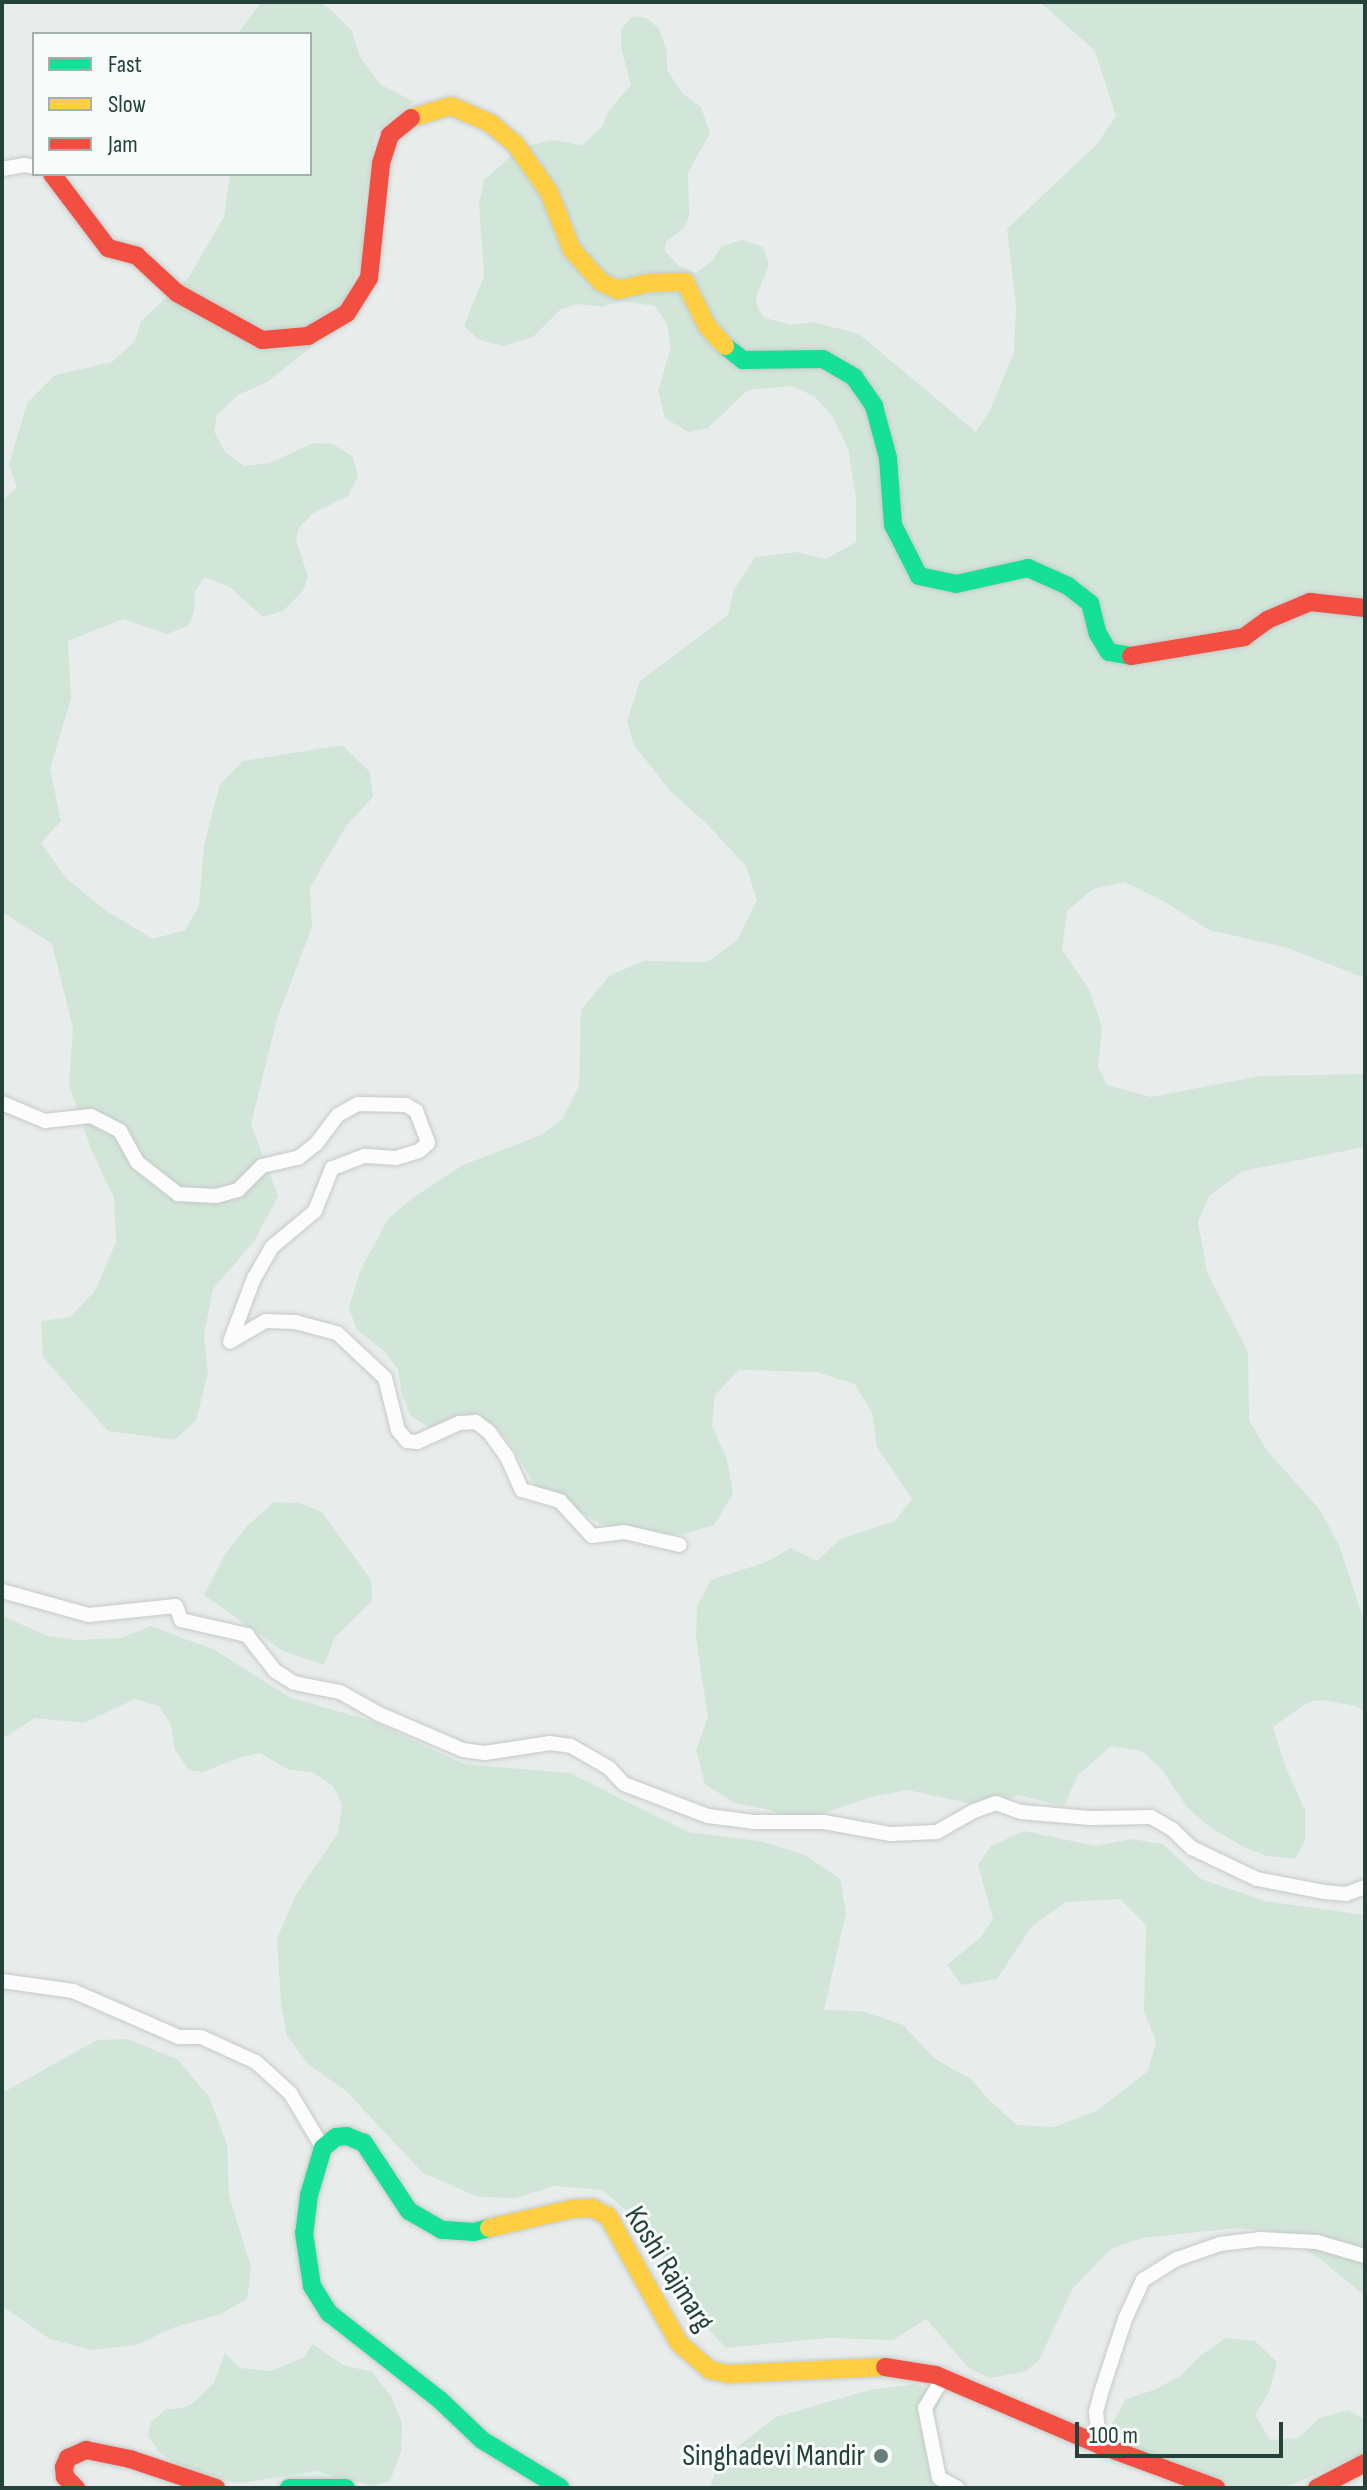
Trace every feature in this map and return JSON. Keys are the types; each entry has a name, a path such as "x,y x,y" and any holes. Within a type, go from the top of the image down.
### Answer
{"street":[{"path":"54,176 108,248 137,256 177,293 262,340 308,336 347,313 369,278 381,163 390,135 411,118 451,106 490,123 516,145 549,192 572,250 601,282 618,290 648,283 685,282 707,326 743,360 784,357 823,359 854,377 874,406 888,458 893,525 919,576 956,584 1028,568 1068,586 1090,603 1098,634 1109,652 1127,657 1244,637 1267,620 1310,602 1365,608"},
{"path":"2,169 32,167"},
{"path":"2,1103 45,1121 91,1116 120,1131 137,1162 178,1194 216,1196 238,1190 262,1166 298,1158 316,1144 338,1115 358,1104 406,1105 416,1111 428,1143 419,1151 396,1158 364,1156 332,1168 315,1211 272,1247 266,1257 254,1278 230,1342 265,1321 295,1322 337,1333 385,1378 398,1430 407,1441 417,1442 459,1423 476,1422 489,1432 507,1457 522,1490 560,1501 592,1536 624,1532 680,1545"},
{"path":"2,1591 89,1615 176,1606 181,1620 247,1635 275,1671 294,1683 340,1692 379,1714 463,1750 485,1753 550,1743 571,1746 609,1768 624,1784 708,1816 779,1823 824,1822 891,1834 937,1832 974,1811 996,1803 1021,1812 1090,1818 1151,1817 1172,1829 1192,1848 1257,1879 1346,1894 1365,1887"},
{"path":"2,1981 73,1991 179,2037 201,2037 256,2062 290,2093 323,2148 309,2195 304,2233 312,2286 321,2302 329,2313 440,2400 482,2440 561,2488"},
{"name":"Koshi Rajmarg","path":"323,2148 336,2137 347,2136 364,2143 409,2211 442,2230 474,2232 572,2209 592,2208 608,2216 679,2343 710,2370 729,2374 897,2366 943,2378 1100,2445 1216,2488"},
{"path":"1100,2445 1098,2403 1125,2319 1143,2280 1177,2259 1220,2244 1259,2239 1317,2242 1365,2256"},
{"path":"943,2378 925,2408 939,2478 958,2488"},
{"path":"76,2488 65,2477 64,2467 68,2458 86,2450 130,2459 216,2488"},
{"path":"1317,2488 1365,2463"},
{"path":"289,2488 346,2488"}],"green space":[{"path":"262,2 319,2 352,31 360,57 380,84 414,102 376,132 365,199 362,261 341,308 314,345 267,382 238,395 217,415 214,431 225,452 244,466 270,463 313,443 333,444 353,457 358,476 348,496 312,514 299,528 296,539 308,577 303,591 283,611 263,617 231,588 205,577 195,591 194,612 188,626 167,634 123,619 68,641 71,699 50,769 61,821 41,843 66,878 105,910 153,939 185,930 199,906 204,845 220,784 243,761 342,745 370,772 373,797 346,826 310,888 312,927 277,1019 251,1124 278,1196 255,1240 213,1289 204,1335 208,1373 196,1420 175,1440 108,1431 43,1357 41,1321 70,1317 95,1291 116,1242 114,1198 91,1149 69,1085 73,1028 52,944 2,912 2,501 17,487 9,465 27,403 55,375 112,362 135,341 141,321 188,278 224,217 230,176 312,176 312,32 239,32"},
{"path":"1040,2 1365,2 1365,978 1288,948 1209,930 1165,902 1124,882 1093,889 1067,911 1062,950 1089,989 1102,1027 1098,1067 1107,1085 1151,1097 1260,1076 1365,1074 1365,1147 1243,1171 1209,1196 1198,1222 1207,1272 1248,1352 1249,1420 1265,1448 1320,1510 1339,1545 1365,1624 1365,1712 1356,1706 1322,1700 1308,1702 1273,1727 1286,1768 1305,1810 1305,1841 1295,1859 1267,1856 1211,1828 1186,1806 1163,1771 1142,1751 1111,1746 1078,1775 1064,1806 1018,1795 990,1808 908,1790 871,1797 795,1823 771,1810 734,1803 705,1784 696,1750 708,1717 696,1638 697,1606 711,1580 766,1562 791,1548 817,1561 840,1539 895,1521 912,1499 877,1447 872,1413 855,1384 816,1372 739,1370 715,1395 712,1426 727,1459 733,1494 714,1525 683,1534 641,1534 601,1524 535,1485 509,1442 493,1424 480,1418 430,1428 411,1416 402,1395 398,1369 384,1351 357,1330 349,1308 360,1271 388,1219 414,1197 463,1165 541,1135 562,1119 579,1086 581,1010 610,975 644,961 708,962 738,939 757,900 746,866 705,822 671,792 634,745 627,722 640,681 728,615 734,590 755,557 796,552 826,559 856,542 856,497 848,449 833,417 814,396 791,386 748,390 708,428 688,432 665,418 658,391 671,347 667,324 655,306 621,301 602,307 577,304 560,310 533,337 504,346 479,340 464,326 484,276 479,204 484,180 522,147 553,140 582,145 602,127 608,112 631,85 621,48 621,29 633,16 647,18 659,29 667,51 667,70 683,94 701,107 710,133 688,173 689,216 684,228 666,242 665,251 680,267 696,273 713,260 722,246 743,240 763,247 769,264 756,298 765,318 791,325 813,322 859,334 976,432 990,410 1014,353 1016,305 1007,229 1096,145 1116,116 1095,51"},
{"path":"274,1502 300,1503 322,1512 371,1580 372,1601 335,1637 324,1665 283,1651 204,1595 224,1556 248,1525"},
{"path":"2,1616 48,1636 78,1640 121,1638 151,1626 215,1650 291,1698 372,1721 464,1764 570,1773 688,1832 760,1841 805,1855 840,1879 846,1913 824,2010 862,2011 903,2025 935,2059 971,2079 1017,2125 1054,2127 1098,2110 1148,2071 1156,2042 1144,2011 1146,1925 1120,1899 1066,1902 1032,1926 997,1979 962,1985 947,1965 981,1937 993,1919 978,1865 991,1846 1024,1831 1096,1846 1131,1839 1163,1844 1201,1879 1265,1901 1365,1915 1365,2296 1320,2259 1274,2231 1238,2228 1142,2238 1111,2249 1073,2288 1039,2360 1025,2372 989,2378 969,2368 926,2319 893,2340 827,2338 726,2348 693,2313 661,2255 633,2216 602,2190 555,2186 515,2198 478,2197 423,2173 346,2091 308,2064 287,2036 281,2003 277,1938 297,1893 338,1833 342,1804 333,1786 312,1772 289,1770 260,1753 203,1772 189,1770 175,1750 171,1725 159,1706 135,1699 84,1723 35,1718 2,1739"},
{"path":"128,2039 178,2060 209,2097 227,2144 229,2195 251,2267 247,2299 221,2314 175,2327 136,2345 92,2350 50,2339 2,2306 2,2093 97,2040"},
{"path":"1226,2338 1255,2341 1277,2362 1270,2390 1255,2415 1270,2440 1298,2438 1320,2418 1348,2410 1365,2419 1365,2452 1294,2484 1276,2488 1235,2488 1119,2445 1110,2427 1126,2399 1154,2390 1180,2376 1201,2355"},
{"path":"313,2344 343,2365 372,2372 391,2396 402,2423 401,2452 390,2481 372,2486 316,2471 240,2483 215,2479 179,2466 159,2452 148,2436 151,2422 166,2409 183,2408 193,2403 214,2383 225,2353 240,2368 271,2371 304,2357"},
{"path":"914,2384 944,2393 924,2436 936,2471 955,2488 710,2488 715,2473 740,2445 776,2417 870,2390"}],"traffic: fast":[{"path":"725,346 743,360 823,359 854,377 874,406 888,458 893,525 919,576 956,584 1028,568 1068,586 1090,603 1098,634 1109,652 1131,656"},
{"path":"489,2228 474,2232 442,2230 409,2211 364,2143 347,2136 336,2137 323,2148 309,2195 304,2233 312,2286 329,2313 440,2400 482,2440 561,2488"},
{"path":"289,2488 346,2488"}],"traffic: slow":[{"path":"411,118 451,106 490,123 516,145 549,192 572,250 601,282 618,290 648,283 685,282 707,326 725,346"},
{"path":"489,2228 572,2209 592,2208 608,2216 679,2343 710,2370 729,2374 885,2367"}],"traffic: jam":[{"path":"54,176 108,248 137,256 177,293 262,340 308,336 347,313 369,278 381,163 390,135 411,118"},
{"path":"1131,656 1244,637 1267,620 1310,602 1365,608"},
{"path":"885,2367 936,2375 1100,2445 1216,2488"},
{"path":"76,2488 65,2477 64,2467 68,2458 86,2450 130,2459 216,2488"},
{"path":"1317,2488 1365,2463"}],"place":[{"name":"Singhadevi Mandir","path":"881,2456"}]}
